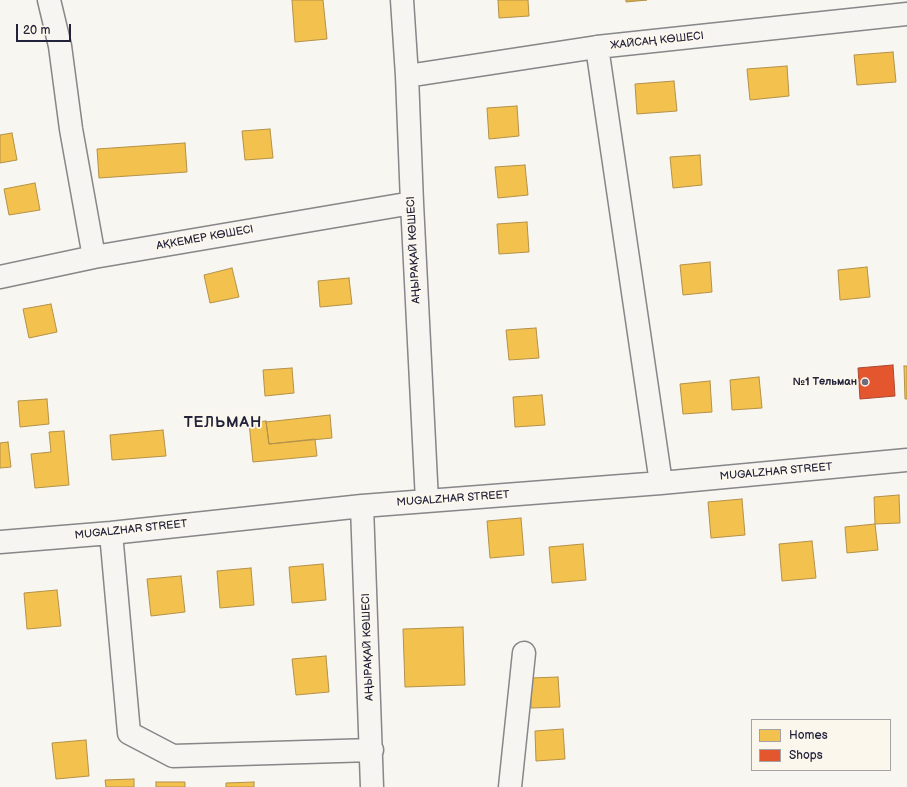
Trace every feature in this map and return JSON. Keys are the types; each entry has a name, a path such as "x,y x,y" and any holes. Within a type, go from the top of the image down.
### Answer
{"street":[{"path":"49,0 60,46 71,129 94,257"},
{"name":"АҢЫРАҚАЙ КӨШЕСІ","path":"402,0 407,76 427,501"},
{"name":"ЖАЙСАҢ КӨШЕСІ","path":"407,76 597,47 907,14"},
{"path":"597,47 660,483"},
{"name":"АҚКЕМЕР КӨШЕСІ","path":"0,277 94,257 412,204"},
{"name":"MUGALZHAR STREET","path":"0,542 362,506 660,483 907,460"},
{"name":"АҢЫРАҚАЙ КӨШЕСІ","path":"362,506 372,750 372,787"},
{"path":"111,532 129,733 173,756 372,750"},
{"path":"510,787 524,654"}],"building: Homes":[{"path":"292,0 323,0 327,39 295,42"},
{"path":"498,0 528,0 529,16 499,18"},
{"path":"626,0 647,0 626,2"},
{"path":"893,52 896,82 857,85 854,55"},
{"path":"787,66 789,96 750,100 747,69"},
{"path":"674,81 677,111 637,114 635,84"},
{"path":"517,106 519,136 489,139 487,108"},
{"path":"270,129 273,158 245,160 242,131"},
{"path":"12,133 17,160 0,163 0,135"},
{"path":"185,143 187,172 99,178 97,149"},
{"path":"700,155 702,185 673,188 670,157"},
{"path":"525,165 528,195 498,198 495,167"},
{"path":"35,183 40,210 9,215 4,189"},
{"path":"527,222 529,252 499,254 497,224"},
{"path":"710,262 712,292 683,295 680,265"},
{"path":"867,267 870,297 840,300 838,270"},
{"path":"232,268 239,297 210,303 204,275"},
{"path":"349,278 352,304 320,307 318,281"},
{"path":"51,304 57,332 29,338 23,309"},
{"path":"536,328 539,358 509,360 506,330"},
{"path":"904,366 907,366 907,399 905,399"},
{"path":"292,368 294,393 265,396 263,370"},
{"path":"759,377 762,408 732,410 730,380"},
{"path":"710,381 712,412 683,414 680,384"},
{"path":"542,395 545,425 515,427 513,397"},
{"path":"47,399 49,424 20,427 18,401"},
{"path":"330,415 332,438 269,444 266,422"},
{"path":"266,421 269,444 315,439 317,456 253,462 249,423"},
{"path":"163,430 166,456 112,460 110,435"},
{"path":"64,431 69,485 35,488 31,454 51,452 49,432"},
{"path":"8,442 11,467 0,468 0,443"},
{"path":"899,495 900,523 875,524 874,497"},
{"path":"742,499 745,535 711,538 708,502"},
{"path":"521,518 524,555 490,558 487,521"},
{"path":"875,524 878,550 847,553 845,527"},
{"path":"812,541 816,578 782,581 779,544"},
{"path":"583,544 586,580 552,583 549,547"},
{"path":"323,564 326,600 292,603 289,567"},
{"path":"251,568 254,605 220,608 217,571"},
{"path":"181,576 185,612 151,616 147,579"},
{"path":"57,590 61,626 27,629 24,593"},
{"path":"463,627 465,685 405,687 403,629"},
{"path":"326,656 329,692 296,695 292,659"},
{"path":"558,677 560,707 531,708 530,678"},
{"path":"563,729 565,759 536,761 535,731"},
{"path":"86,740 89,776 56,779 52,743"},
{"path":"134,779 134,787 106,787 105,780"},
{"path":"156,782 185,782 185,787 156,787"},
{"path":"254,782 254,787 226,787 226,783"}],"building: Shops":[{"path":"893,365 895,396 860,399 858,368"}],"place":[{"name":"№1 Тельман","path":"865,382"}],"district":[{"name":"ТЕЛЬМАН","path":"223,423"}]}
